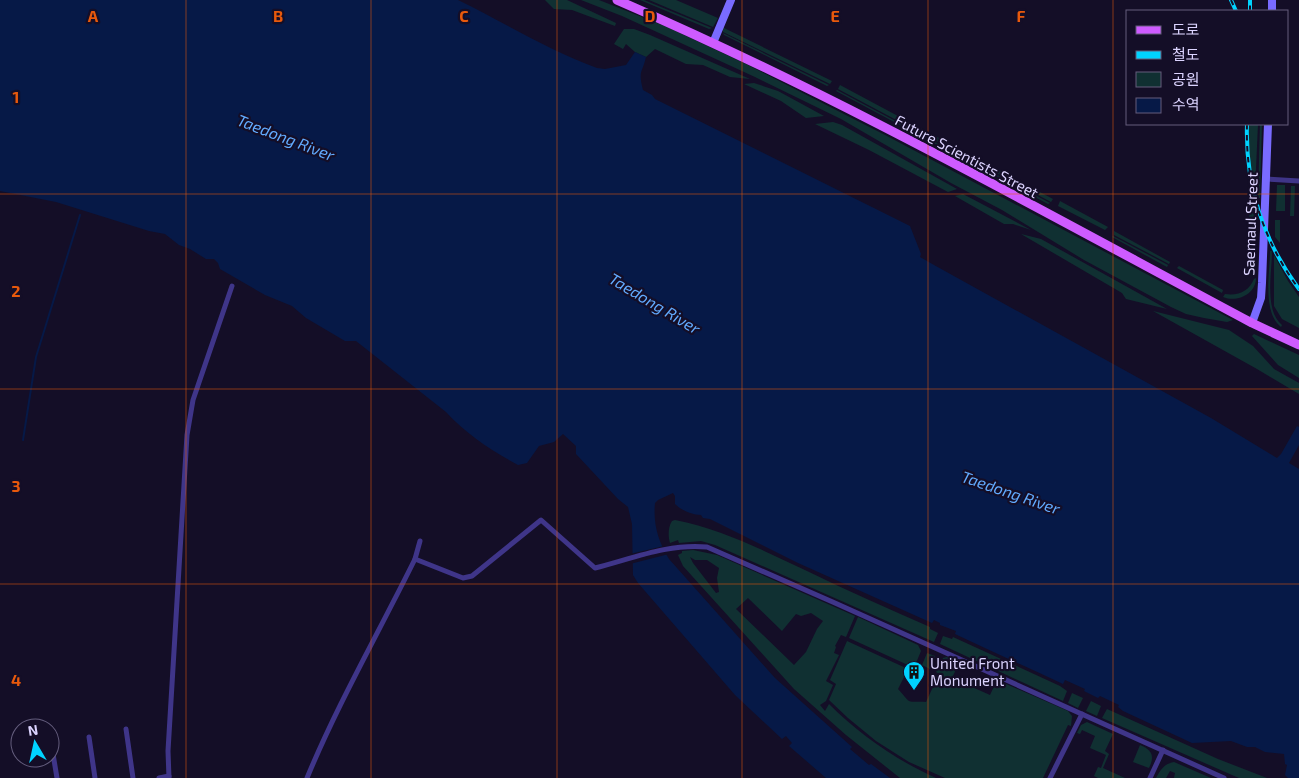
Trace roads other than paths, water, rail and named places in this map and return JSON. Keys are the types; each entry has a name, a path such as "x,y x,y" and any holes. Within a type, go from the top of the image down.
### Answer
{"main road":[{"name":"Future Scientists Street","path":"616,0 713,43 868,119 1252,323 1299,345"},
{"path":"713,43 731,0"},
{"name":"Saemaul Street","path":"1252,323 1261,298 1268,125"}],"street":[{"path":"1266,180 1299,181"},
{"path":"159,778 169,777 168,751 187,435 193,400 232,286"},
{"path":"415,559 463,578 472,576 541,520 595,568 672,548 706,547 1224,778"},
{"path":"307,778 315,756 337,711 415,559 420,541"},
{"path":"1050,778 1082,714"},
{"path":"126,730 133,778"},
{"path":"89,737 95,778"},
{"path":"1150,778 1163,750"}],"water":[{"name":"Taedong River","path":"0,0 458,0 544,45 597,68 605,69 626,65 635,52 646,57 641,72 643,90 655,99 910,226 921,254 920,257 934,265 1211,418 1277,458 1297,426 1299,427 1299,445 1289,463 1299,469 1299,778 1288,778 1285,775 1287,765 1285,764 1284,754 1265,752 1255,747 1247,747 1231,741 1192,743 1123,711 1118,707 1119,705 1100,696 1098,698 1084,691 1085,689 1065,680 1063,684 955,634 956,631 940,625 940,623 934,620 932,623 798,563 710,519 687,512 675,504 673,493 658,500 655,503 656,525 659,539 669,559 775,678 852,747 850,749 869,765 871,764 890,778 826,778 789,746 792,743 786,736 782,739 735,695 638,583 633,575 632,524 628,507 618,499 576,454 576,446 563,434 554,442 539,446 527,463 518,465 471,435 446,412 356,341 345,341 306,318 292,306 265,295 220,269 214,259 206,259 190,249 179,245 165,234 149,231 56,202 0,191"}],"waterway":[{"path":"23,440 36,357 80,215"}],"railway":[{"path":"1231,0 1236,10"},
{"path":"1250,0 1250,10"},
{"path":"1247,125 1249,168 1259,211 1275,251 1299,289"}],"place":[{"name":"United Front Monument","path":"914,691"}]}
